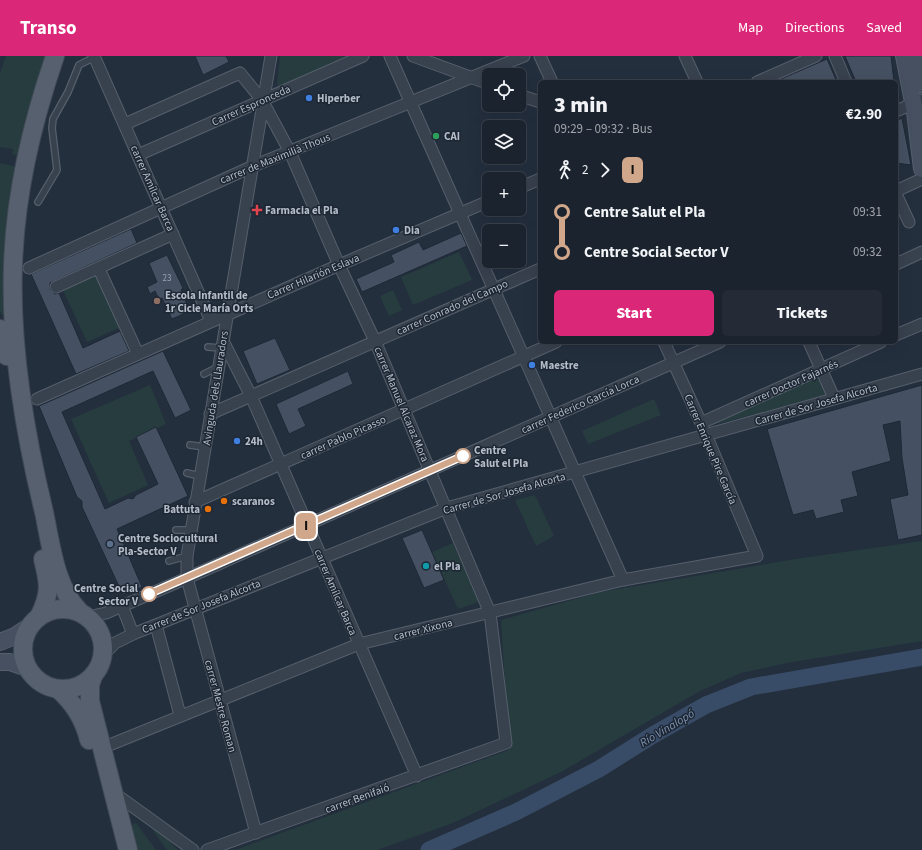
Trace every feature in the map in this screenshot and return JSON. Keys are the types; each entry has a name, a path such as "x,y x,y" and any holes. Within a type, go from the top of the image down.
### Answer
{"main road":[{"path":"55,56 28,149 15,232 13,267 14,328 24,408 36,482 62,584 69,600 96,625 101,634 104,654 102,662 93,676 89,696 128,850"},
{"path":"904,56 918,102 922,169"},
{"path":"917,56 922,84"},
{"path":"0,329 6,345 15,421 29,503 49,586 48,598 25,636 23,646 24,657 27,668 40,682 58,689 75,707 87,731 116,850"},
{"path":"0,642 15,636 35,621 60,608 83,614"},
{"path":"0,662 10,662 27,668"},
{"path":"58,689 77,687 93,676"}],"street":[{"name":"Avinguda dels Llauradors","path":"187,578 187,556 190,530 223,346 226,314 252,167 262,100 271,56"},
{"name":"Carrer Espronceda","path":"138,155 363,56"},
{"path":"390,56 495,288 623,580"},
{"path":"413,56 482,81"},
{"name":"carrer de Maximilià Thous","path":"29,268 252,167 524,56"},
{"path":"540,56 551,80"},
{"path":"685,56 696,80"},
{"path":"762,80 816,56"},
{"path":"835,56 845,80"},
{"name":"carrer Amílcar Barca","path":"94,57 211,321"},
{"name":"carrer Manuel Alcaraz Mora","path":"125,124 240,73 262,100 290,152 339,265 375,341 431,470 490,613 506,743"},
{"path":"526,97 538,101"},
{"path":"898,110 918,102"},
{"path":"898,191 922,179"},
{"path":"526,185 538,180"},
{"path":"898,196 910,222"},
{"name":"Carrer Hilarión Eslava","path":"37,399 226,314 482,205"},
{"path":"56,287 173,234"},
{"path":"898,263 922,252"},
{"path":"99,268 138,354"},
{"name":"carrer Conrado del Campo","path":"210,414 538,269"},
{"path":"898,334 922,324"},
{"name":"carrer Pablo Picasso","path":"195,502 552,344"},
{"name":"Carrer Enrique Pire García","path":"665,344 706,435 757,556"},
{"name":"carrer Federico García Lorca","path":"83,614 101,614 122,606 715,344"},
{"path":"810,344 834,398"},
{"name":"carrer Doctor Fajarnés","path":"701,424 877,344"},
{"name":"carrer Amílcar Barca","path":"223,346 251,396 417,776"},
{"name":"Carrer de Sor Josefa Alcorta","path":"104,654 115,642 133,634 447,508 922,374"},
{"name":"carrer Xixona","path":"102,748 180,715 359,644 623,580 757,556"},
{"name":"carrer Mestre Roman","path":"187,578 256,833"},
{"path":"122,606 133,634"},
{"path":"156,625 180,715"},
{"name":"carrer Benifaió","path":"207,850 506,743"},
{"path":"114,793 193,850"}],"lane":[{"path":"38,202 57,170 52,128 53,119 68,92 79,65 94,57"},
{"path":"208,347 223,346"},
{"path":"204,374 219,367"},
{"path":"190,445 205,447"},
{"path":"186,473 200,476"},
{"path":"176,530 190,530"},
{"path":"169,561 187,556"}],"green space":[{"path":"6,56 48,56 20,156 12,154 13,149 0,147 0,73"},
{"path":"280,56 355,56 282,86 277,85"},
{"path":"0,163 18,167 9,322 0,312"},
{"path":"459,252 472,280 413,305 401,277"},
{"path":"97,272 121,327 87,342 62,288"},
{"path":"393,290 402,310 389,316 380,296"},
{"path":"818,377 827,396 708,426"},
{"path":"150,385 166,424 129,441 148,485 109,503 71,419"},
{"path":"654,399 661,415 588,444 582,431"},
{"path":"535,495 554,536 536,546 515,500"},
{"path":"922,541 922,641 787,663 741,673 700,691 561,772 453,823 377,850 235,850 509,750 501,620 600,592 802,558"},
{"path":"453,543 479,602 458,609 432,552"},
{"path":"149,821 178,850 167,850 154,832"},
{"path":"136,823 156,850 136,850 130,826"}],"building":[{"path":"195,56 226,56 229,62 203,75"},
{"path":"845,56 891,56 894,80 855,80"},
{"path":"827,59 836,80 779,80"},
{"path":"902,118 911,165 898,163 898,120"},
{"path":"131,229 137,243 50,283 50,290 55,294 59,293 83,348 120,331 129,351 76,374 31,274"},
{"path":"461,233 467,246 362,292 356,279 394,262 391,255 419,242 423,250"},
{"path":"167,255 183,288 181,290 190,311 172,319 162,298 159,299 155,291 150,294 147,287 157,282 149,263"},
{"path":"275,338 290,370 257,384 243,351"},
{"path":"163,351 191,410 175,418 153,371 62,412 105,509 128,498 133,499 136,495 158,484 136,437 156,427 188,496 117,529 142,587 123,595 82,507 82,501 77,497 39,406"},
{"path":"348,371 353,384 298,409 306,426 289,434 276,404"},
{"path":"922,385 922,535 898,540 890,499 908,495 902,458 900,421 883,425 891,461 852,472 858,496 841,500 844,512 816,519 813,510 793,515 767,429"},
{"name":"el Pla","path":"422,530 444,580 424,588 402,538"}],"waterway":[{"name":"Río Vinalopó","path":"429,850 516,812 599,769 653,735 706,705 751,687 922,657"}],"bus line":[{"name":"I","path":"149,594 463,456"}],"place":[{"name":"Hiperber","path":"309,98"},
{"name":"CAI","path":"436,136"},
{"name":"Farmacia el Pla","path":"257,210"},
{"name":"Dia","path":"396,230"},
{"name":"Escola Infantil de 1r Cicle María Orts","path":"157,301"},
{"name":"Maestre","path":"532,365"},
{"name":"24h","path":"237,441"},
{"name":"Centre Salut el Pla","path":"463,456"},
{"name":"scaranos","path":"224,501"},
{"name":"Battuta","path":"208,509"},
{"name":"Centre Sociocultural Pla-Sector V","path":"110,544"},
{"name":"el Pla","path":"426,566"},
{"name":"Centre Social Sector V","path":"149,594"}]}
